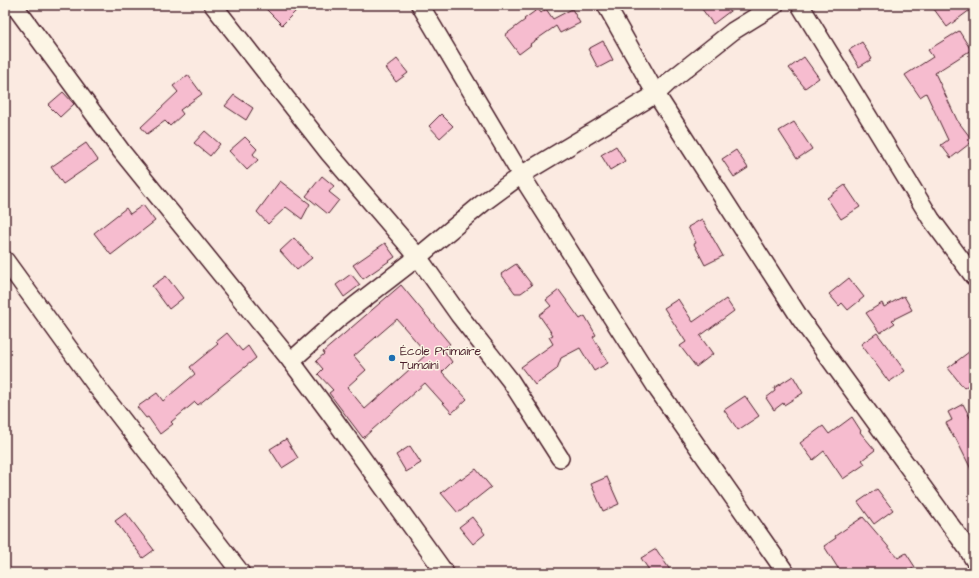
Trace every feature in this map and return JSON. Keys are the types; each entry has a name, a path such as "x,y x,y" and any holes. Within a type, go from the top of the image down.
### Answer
{"street":[{"path":"14,5 122,152 291,361 445,573"},
{"path":"213,5 328,153 418,257 459,315 510,380 560,458"},
{"path":"420,5 522,174 658,390 786,573"},
{"path":"606,5 656,94 800,318 967,548 974,560"},
{"path":"291,361 339,318 418,257 483,202 522,174 656,94 733,31 775,5"},
{"path":"800,5 931,219 974,277"},
{"path":"5,260 97,387 241,573"}],"building":[{"path":"262,5 302,5 282,25"},
{"path":"699,5 738,5 713,24"},
{"path":"931,5 974,5 974,7 947,27"},
{"path":"538,9 541,13 546,9 553,19 572,9 580,23 560,33 556,26 530,44 531,45 519,54 505,35"},
{"path":"959,31 971,50 935,73 957,120 973,141 951,158 941,145 948,140 926,93 920,97 905,75 933,57 928,50"},
{"path":"603,41 613,60 598,68 588,49"},
{"path":"862,42 872,59 859,67 849,50"},
{"path":"804,57 819,78 805,88 789,68"},
{"path":"397,59 408,73 396,82 386,68"},
{"path":"188,75 202,94 180,110 183,114 170,126 165,121 147,134 141,127 178,92 173,86"},
{"path":"63,92 74,104 60,117 48,105"},
{"path":"234,95 253,108 246,120 225,106"},
{"path":"441,114 453,126 440,138 429,126"},
{"path":"794,122 812,149 797,159 779,131"},
{"path":"205,131 220,144 210,156 194,143"},
{"path":"245,137 257,149 253,154 258,160 247,170 229,151"},
{"path":"86,143 98,160 63,184 51,167"},
{"path":"616,146 625,161 610,170 601,155"},
{"path":"736,150 748,168 734,177 722,159"},
{"path":"322,176 334,186 329,192 339,200 328,214 306,196"},
{"path":"280,181 310,204 302,219 286,207 268,224 257,212"},
{"path":"845,185 860,207 841,219 827,198"},
{"path":"143,205 155,221 111,255 94,233 126,208 130,214"},
{"path":"702,219 723,256 705,265 694,244 696,243 688,227"},
{"path":"294,238 312,258 297,270 280,251"},
{"path":"385,243 395,257 363,279 353,265"},
{"path":"516,264 532,285 521,293 515,293 501,274"},
{"path":"351,274 360,285 344,297 336,285"},
{"path":"166,276 183,298 169,309 152,286"},
{"path":"849,278 864,297 848,310 842,303 839,306 829,294"},
{"path":"401,285 450,344 443,349 452,362 442,372 467,399 452,413 425,383 363,438 329,393 333,390 318,374 323,369 316,361 324,354 323,352","holes":["397,319 427,354 365,409 347,387 366,370 354,356"]},
{"path":"559,290 580,319 585,316 596,335 593,337 608,363 594,371 580,348 561,358 557,369 535,385 521,367 553,344 549,337 553,335 539,315 551,306 546,300"},
{"path":"904,296 912,310 892,320 895,323 880,333 866,313 882,303 884,307"},
{"path":"678,299 693,322 726,299 734,311 700,336 713,354 696,367 680,346 686,342 664,308"},
{"path":"227,333 242,351 248,346 256,358 198,405 195,402 171,422 173,424 160,434 148,417 146,418 137,407 157,393 163,401 195,374 190,367 218,344 216,342"},
{"path":"877,333 905,371 889,382 861,344"},
{"path":"974,348 974,381 964,388 948,368"},
{"path":"793,376 803,393 784,405 783,403 774,410 766,398 775,391 774,388"},
{"path":"745,396 759,416 738,430 724,410"},
{"path":"963,404 974,425 974,475 955,437 954,438 946,423 952,420 948,412"},
{"path":"852,417 861,431 860,432 875,450 862,460 865,464 843,479 824,451 813,460 800,443 823,426 829,434"},
{"path":"286,439 298,458 282,468 270,449"},
{"path":"410,446 421,463 406,472 396,455"},
{"path":"476,469 491,487 458,513 441,493 460,478 461,480"},
{"path":"607,477 619,504 603,511 591,484"},
{"path":"877,489 893,510 874,524 858,502"},
{"path":"126,513 154,550 143,558 115,521"},
{"path":"472,517 485,534 473,544 459,527"},
{"path":"863,517 898,558 906,553 915,567 908,571 910,573 841,573 824,546 836,538 835,536"},
{"path":"656,549 672,573 651,573 641,558"}],"place":[{"name":"École Primaire Tumaini","path":"392,358"}]}
